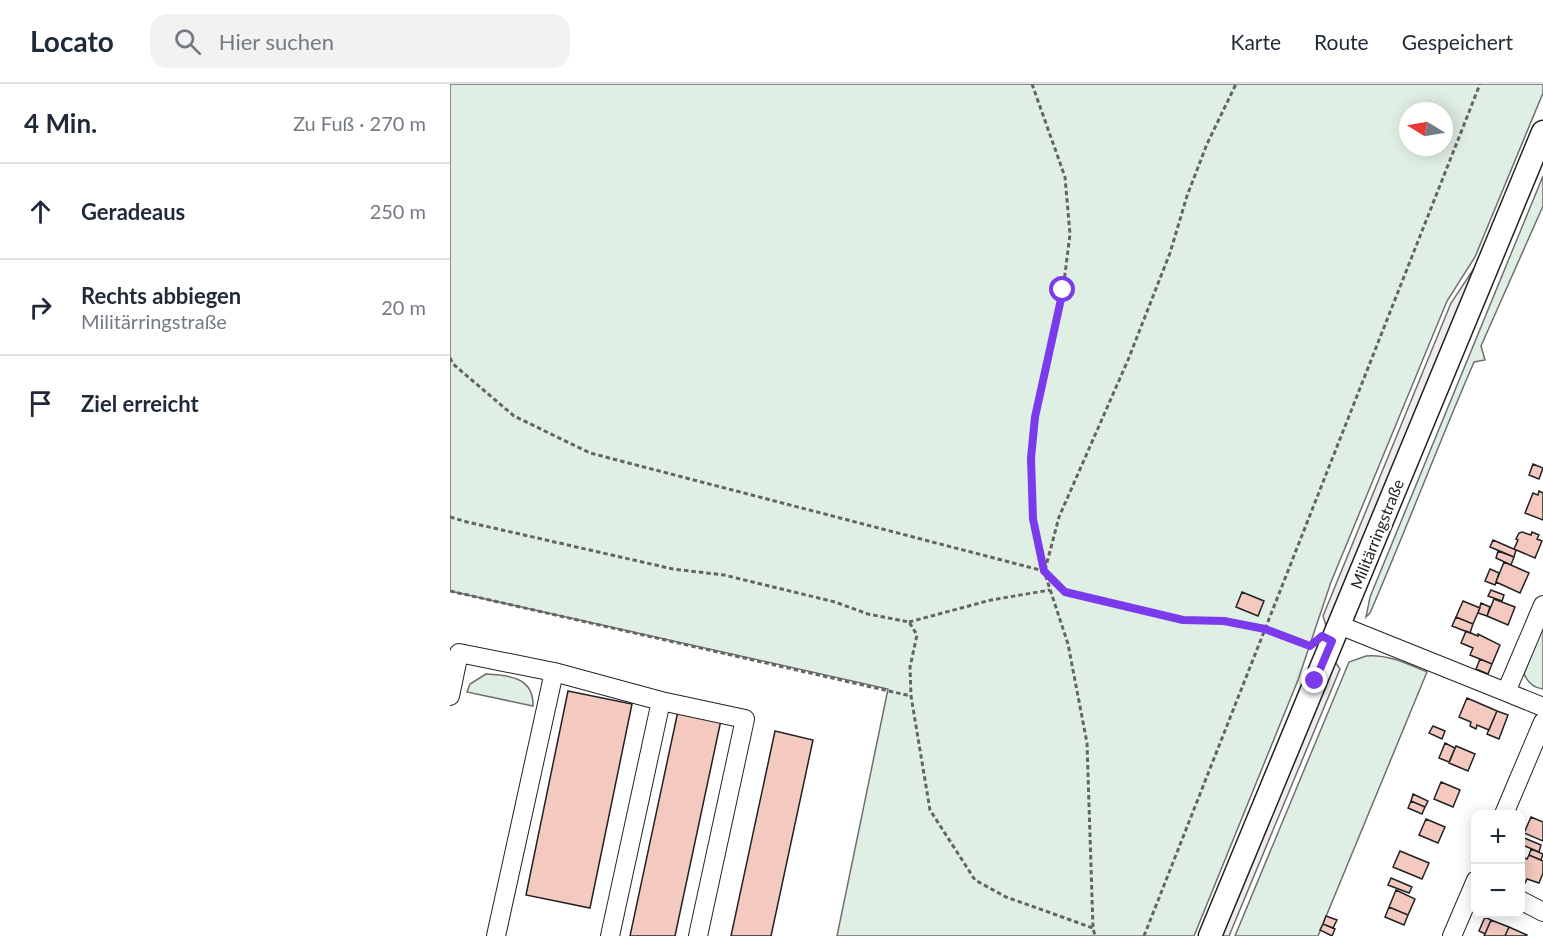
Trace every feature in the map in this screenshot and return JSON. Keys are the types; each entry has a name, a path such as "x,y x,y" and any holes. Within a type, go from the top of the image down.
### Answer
{"main road":[{"name":"Militärringstraße","path":"1210,936 1543,132"}],"street":[{"path":"1506,692 1543,604"},
{"path":"1336,633 1543,707"},
{"path":"450,696 459,653 554,672 661,701 745,719 698,936"},
{"path":"496,936 554,672"},
{"path":"610,936 661,701"},
{"path":"1506,810 1543,722"},
{"path":"1452,936 1471,892"},
{"path":"1525,902 1543,912"}],"path":[{"path":"1032,84 1065,177 1070,234 1063,290 1035,417 1031,458 1033,519 1044,571 1068,644 1087,743 1095,936"},
{"path":"1044,571 1059,518 1128,360 1170,253 1187,196 1207,144 1236,84"},
{"path":"1144,936 1480,84"},
{"path":"450,358 453,364 514,416 590,453 1044,571 1065,592 1183,620 1224,621 1265,629 1310,646 1322,636 1336,633"},
{"path":"450,517 673,569 724,575 835,602 868,614 909,622 991,600 1050,590"},
{"path":"450,591 911,696"},
{"path":"909,622 917,634 910,667 911,696 930,810 975,880 1006,897 1093,928"}],"green space":[{"path":"450,84 1543,84 1543,93 1475,257 1447,301 1331,582 1298,680 1194,936 837,936 888,689 450,591"},
{"path":"1543,176 1543,206 1481,346 1485,360 1474,362 1370,613 1366,617 1370,597"},
{"path":"1543,626 1543,689 1537,688 1527,680 1524,674"},
{"path":"1366,656 1390,658 1427,672 1318,936 1235,936 1349,662"},
{"path":"486,674 503,675 524,683 532,696 533,706 467,692 470,684"}],"shaded area":[{"path":"1479,261 1327,629 1323,616 1451,303"},
{"path":"1334,660 1340,669 1229,936 1219,936"}],"building":[{"path":"1533,464 1543,468 1539,479 1529,475"},
{"path":"1539,491 1543,493 1543,520 1525,513 1533,493 1538,495"},
{"path":"1522,532 1539,535 1537,539 1542,541 1535,558 1514,549 1518,540 1516,539"},
{"path":"1493,540 1516,550 1514,557 1490,547"},
{"path":"1498,551 1514,557 1511,565 1496,558"},
{"path":"1504,562 1529,573 1520,593 1496,582"},
{"path":"1490,569 1499,573 1495,585 1485,581"},
{"path":"1491,590 1504,595 1502,601 1488,596"},
{"path":"1242,592 1264,601 1258,616 1236,607"},
{"path":"1494,599 1515,607 1508,625 1487,616"},
{"path":"1463,601 1480,608 1473,624 1456,617"},
{"path":"1481,603 1490,607 1487,616 1478,613"},
{"path":"1456,617 1473,624 1470,633 1452,626"},
{"path":"1466,631 1500,645 1492,664 1470,655 1473,648 1461,643"},
{"path":"1480,659 1492,664 1488,674 1476,669"},
{"path":"568,691 632,704 590,908 526,895"},
{"path":"1467,698 1497,711 1489,730 1477,725 1476,729 1470,726 1471,722 1459,717"},
{"path":"678,711 721,720 675,936 630,936"},
{"path":"1497,711 1508,715 1499,739 1487,734"},
{"path":"1433,726 1445,731 1442,739 1429,733"},
{"path":"775,731 813,740 771,936 731,936"},
{"path":"1445,743 1455,748 1449,762 1439,758"},
{"path":"1456,746 1475,754 1468,771 1449,763"},
{"path":"1441,782 1460,790 1453,807 1434,799"},
{"path":"1413,794 1428,801 1425,807 1411,801"},
{"path":"1411,801 1425,807 1422,814 1408,808"},
{"path":"1531,817 1543,822 1543,841 1525,833"},
{"path":"1426,819 1445,827 1438,843 1419,835"},
{"path":"1525,838 1541,845 1539,852 1525,846"},
{"path":"1531,849 1543,854 1541,860 1529,855"},
{"path":"1400,851 1429,863 1422,879 1393,867"},
{"path":"1529,855 1543,861 1543,873 1539,883 1527,879 1525,883 1525,858 1527,859"},
{"path":"1391,878 1412,887 1409,893 1388,885"},
{"path":"1396,890 1415,899 1408,915 1389,907"},
{"path":"1389,907 1408,915 1404,925 1385,917"},
{"path":"1326,916 1337,920 1333,928 1323,924"},
{"path":"1485,918 1491,920 1485,934 1479,931"},
{"path":"1491,920 1509,927 1505,936 1484,936"},
{"path":"1323,924 1335,929 1332,936 1320,930"},
{"path":"1509,927 1527,935 1505,936"}],"route":[{"path":"1063,290 1035,417 1031,458 1033,519 1044,571 1065,592 1183,620 1224,621 1265,629 1310,646 1322,636 1332,641 1315,681"}]}
